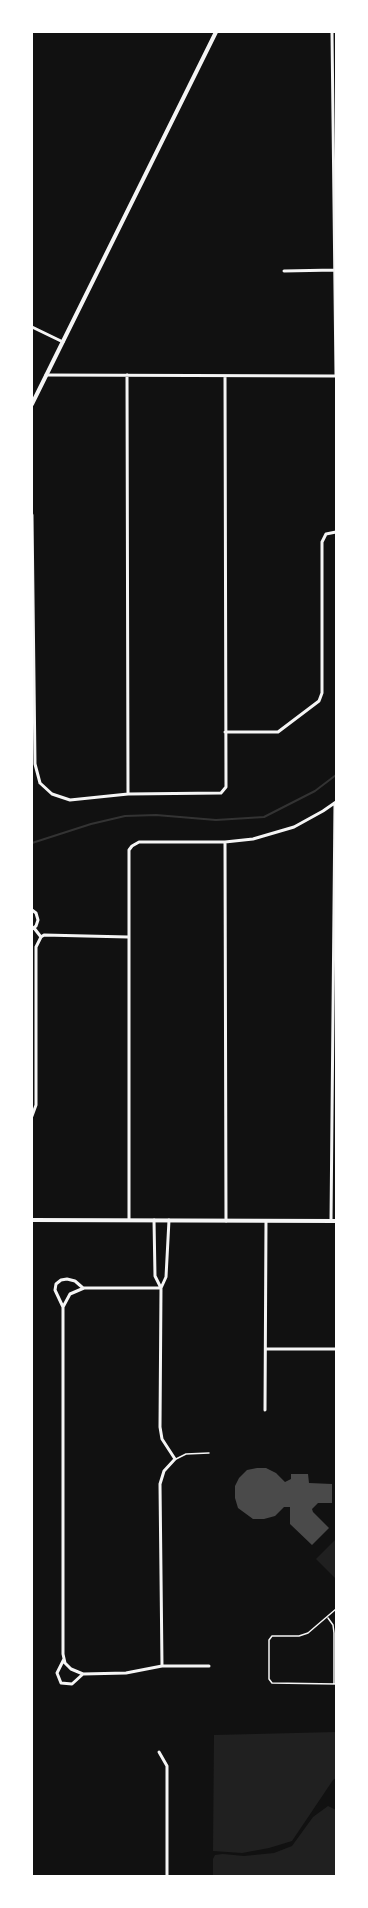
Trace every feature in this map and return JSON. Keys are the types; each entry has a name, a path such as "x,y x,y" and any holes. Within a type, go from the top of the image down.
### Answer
{"main road":[{"path":"32,404 216,32"},
{"path":"32,1220 334,1221"}],"street":[{"path":"46,375 336,376 332,32"},
{"path":"284,271 335,270"},
{"path":"32,327 62,342"},
{"path":"128,375 128,794"},
{"path":"32,515 34,764 40,783 52,794 62,798 78,800 128,794 217,794 223,791 226,787 225,376"},
{"path":"225,732 278,732 319,701 322,694 322,542 326,534 336,532"},
{"path":"32,769 34,764"},
{"path":"129,1220 128,854 132,846 139,842 225,842 253,839 282,831 309,819 335,803"},
{"path":"334,1221 335,803"},
{"path":"225,842 226,1221"},
{"path":"32,910 36,914 38,920 33,928 41,937"},
{"path":"32,1116 36,1105 36,947 41,937 44,935 128,937"},
{"path":"154,1220 155,1276 161,1288"},
{"path":"162,1666 160,1484 164,1471 174,1459 162,1439 160,1427 161,1288 166,1277 169,1220"},
{"path":"265,1410 266,1221"},
{"path":"83,1674 72,1684 61,1683 57,1674 64,1659 63,1308 55,1290 56,1284 61,1280 75,1281 84,1288"},
{"path":"63,1308 70,1294 84,1288 161,1288"},
{"path":"266,1349 336,1349"},
{"path":"64,1659 71,1669 83,1674 126,1673 162,1666 209,1666"},
{"path":"159,1752 167,1766 168,1876"}],"lane":[{"path":"174,1459 186,1454 209,1453"},
{"path":"328,1618 333,1626 334,1633 335,1684 272,1683 270,1681 269,1637 301,1635 312,1630 328,1618 336,1609"}],"shaded area":[{"path":"336,1539 336,1579 316,1559"},
{"path":"336,1732 336,1778 333,1780 292,1841 269,1848 242,1853 213,1851 214,1735"},
{"path":"328,1806 336,1810 336,1876 213,1876 213,1859 215,1855 223,1854 244,1856 274,1853 292,1846 313,1817"}],"building":[{"path":"266,1468 276,1473 285,1482 291,1479 291,1474 308,1474 309,1483 332,1484 332,1503 318,1503 312,1509 313,1512 329,1528 312,1545 290,1524 290,1507 284,1507 275,1516 264,1519 253,1519 238,1508 235,1498 235,1486 239,1478 247,1470"}],"waterway":[{"path":"32,843 91,824 125,816 156,815 216,820 264,817 315,791 336,775"}]}
